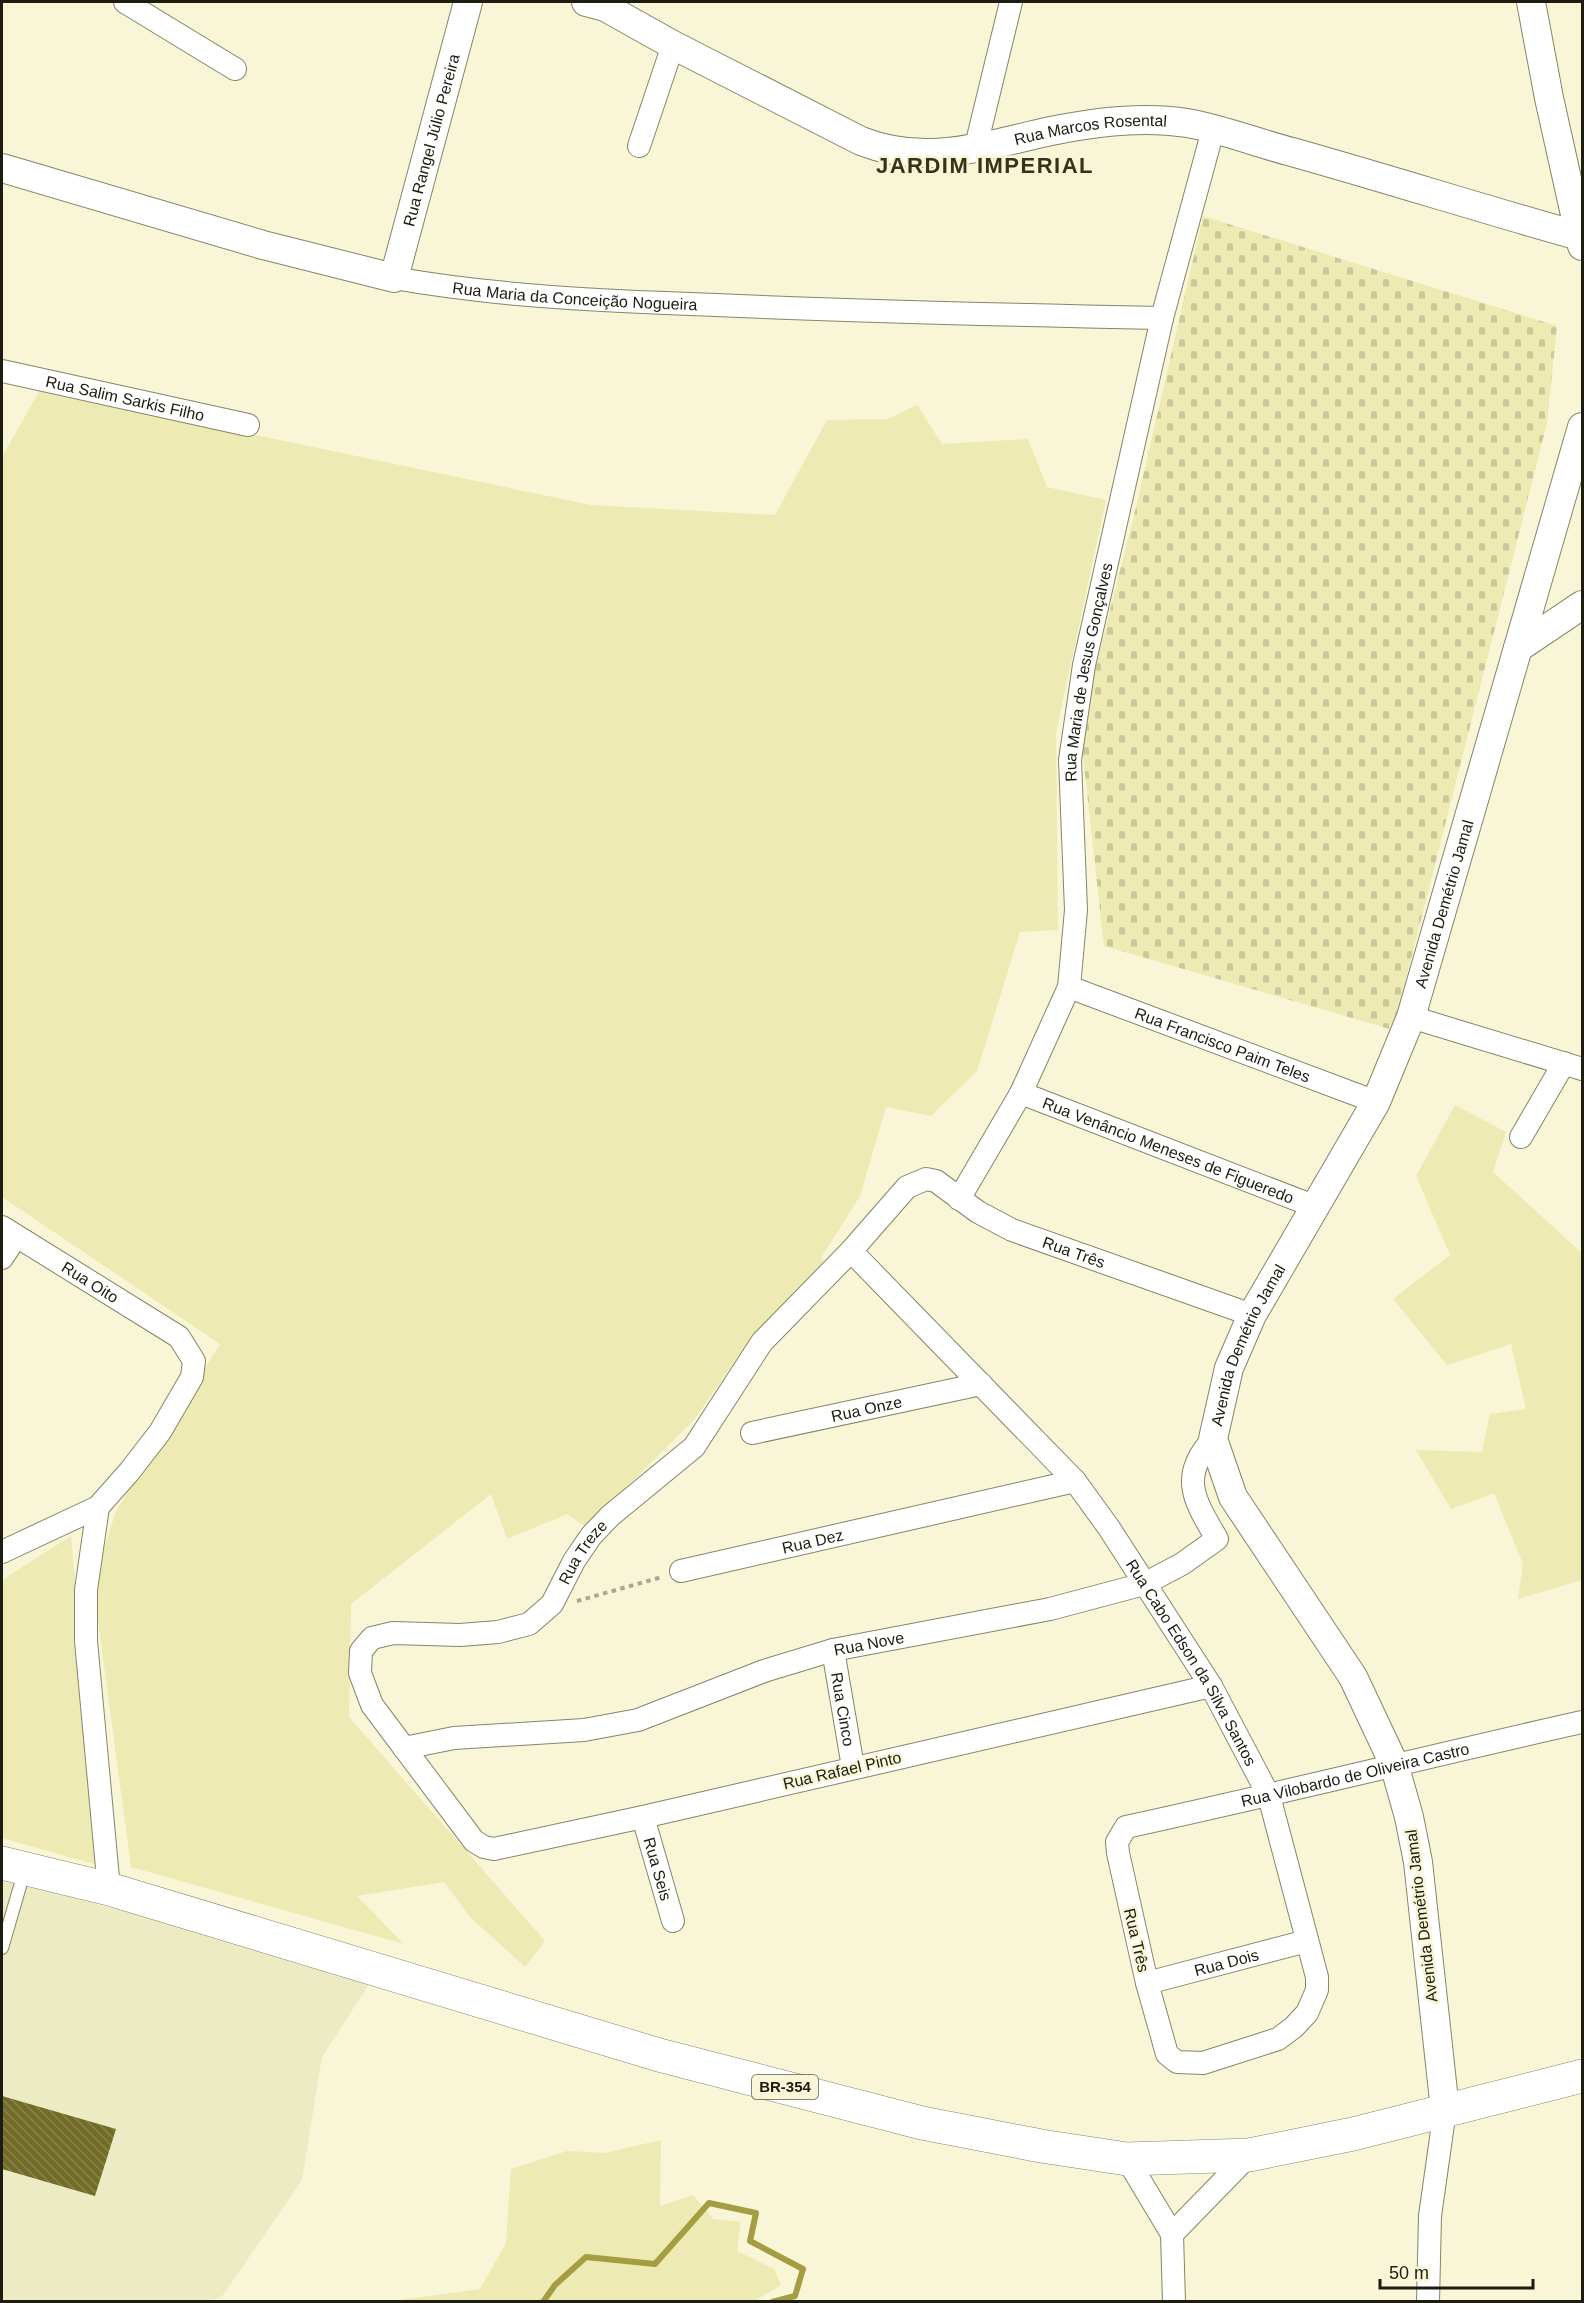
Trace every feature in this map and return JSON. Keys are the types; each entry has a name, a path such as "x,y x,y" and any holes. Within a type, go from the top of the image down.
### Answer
{"highway":[{"name":"BR-354","path":"13,1865 109,1889 659,2055 922,2122 1041,2146 1127,2159 1249,2155 1353,2134 1582,2076"}],"street":[{"path":"125,2 235,69"},
{"name":"Rua Rangel Júlio Pereira","path":"394,278 468,2"},
{"path":"975,150 1011,2"},
{"path":"1531,2 1581,237"},
{"name":"Rua Marcos Rosental","path":"599,3 673,45 882,150 903,153 975,150 1053,130 1113,122 1187,123 1382,177 1581,237"},
{"path":"639,146 673,45"},
{"name":"Rua Maria de Jesus Gonçalves","path":"959,1199 1021,1093 1069,987 1076,910 1070,760 1074,724 1098,594 1125,486 1162,318 1213,130"},
{"name":"Rua Maria da Conceição Nogueira","path":"2,168 253,242 394,278 464,290 575,299 804,309 1162,318"},
{"name":"Rua Salim Sarkis Filho","path":"2,370 248,425"},
{"name":"Avenida Demétrio Jamal","path":"1428,2301 1430,2216 1445,2110 1418,1862 1409,1817 1394,1764 1353,1677 1233,1497 1213,1439 1229,1368 1252,1315 1376,1102 1411,1017 1582,428"},
{"path":"1518,648 1582,605"},
{"name":"Rua Francisco Paim Teles","path":"1069,987 1376,1102"},
{"path":"1411,1017 1573,1066 1521,1137"},
{"name":"Rua Venâncio Meneses de Figueredo","path":"1021,1093 1316,1207"},
{"name":"Rua Três","path":"907,1187 926,1179 936,1181 959,1199 1012,1230 1252,1315"},
{"name":"Rua Treze","path":"474,1841 372,1705 360,1673 361,1651 372,1638 393,1633 460,1635 498,1632 529,1624 552,1604 574,1561 591,1536 610,1516 694,1447 762,1342 851,1251 907,1187"},
{"path":"2,1258 9,1232"},
{"name":"Rua Oito","path":"9,1232 179,1337 194,1361 192,1377 160,1432 98,1507"},
{"name":"Rua Cabo Edson da Silva Santos","path":"851,1251 1075,1481 1110,1528 1210,1686 1269,1796 1317,1977 1317,1990 1307,2013 1278,2039 1203,2063 1177,2062 1167,2054"},
{"name":"Rua Onze","path":"752,1433 981,1384"},
{"name":"Rua Nove","path":"404,1748 494,1734 584,1730 638,1720 764,1671 833,1650 1050,1609 1144,1584 1182,1564 1217,1539 1194,1499 1192,1474 1200,1452 1213,1439"},
{"name":"Rua Dez","path":"681,1571 1075,1481"},
{"path":"2,1552 98,1507"},
{"path":"98,1507 86,1590 86,1641 109,1889"},
{"name":"Rua Cinco","path":"833,1650 853,1767"},
{"name":"Rua Rafael Pinto","path":"474,1841 484,1847 508,1847 1210,1686"},
{"name":"Rua Vilobardo de Oliveira Castro","path":"1126,1827 1269,1796 1394,1764 1582,1722"},
{"name":"Rua Seis","path":"643,1817 673,1921"},
{"name":"Rua Três","path":"1126,1827 1117,1842 1118,1853 1147,1983 1167,2054"},
{"name":"Rua Dois","path":"1147,1983 1307,1941"},
{"path":"1172,2234 1249,2155"},
{"path":"1127,2159 1172,2234 1174,2301"}],"lane":[{"path":"2,1948 13,1865"}],"path":[{"path":"552,1604 583,1600 681,1571"}],"shaded area":[{"path":"2,1879 373,1978 322,2057 302,2180 221,2298 197,2302 2,2301"}],"green space":[{"path":"1203,216 1557,326 1547,423 1393,1030 1104,946 1080,729 1136,507"},
{"path":"40,390 591,505 775,515 827,420 887,419 917,405 942,444 1028,439 1047,487 1106,500 1056,733 1058,930 1020,932 977,1071 931,1116 886,1107 860,1196 821,1258 831,1270 753,1335 694,1420 586,1527 567,1514 507,1539 491,1494 351,1604 349,1717 545,1941 525,1967 470,1917 444,1882 357,1896 404,1944 131,1867 93,1583 116,1511 220,1344 2,1197 2,457"},
{"path":"1455,1105 1506,1132 1493,1172 1582,1253 1582,1580 1518,1599 1523,1564 1494,1493 1451,1509 1416,1450 1482,1452 1490,1414 1526,1409 1511,1344 1447,1365 1393,1299 1450,1255 1416,1176"},
{"path":"71,1536 101,1866 2,1838 2,1580"},
{"path":"661,2140 660,2206 693,2195 713,2219 741,2222 737,2251 774,2269 781,2285 753,2302 393,2301 480,2289 506,2243 511,2169 567,2151 605,2153"}],"building":[{"path":"2,2096 116,2129 95,2196 2,2169"}],"waterway":[{"path":"543,2302 555,2285 586,2257 655,2264 709,2203 756,2213 750,2241 803,2269 795,2296 772,2302"}],"district":[{"name":"JARDIM IMPERIAL","path":"985,165"}]}
